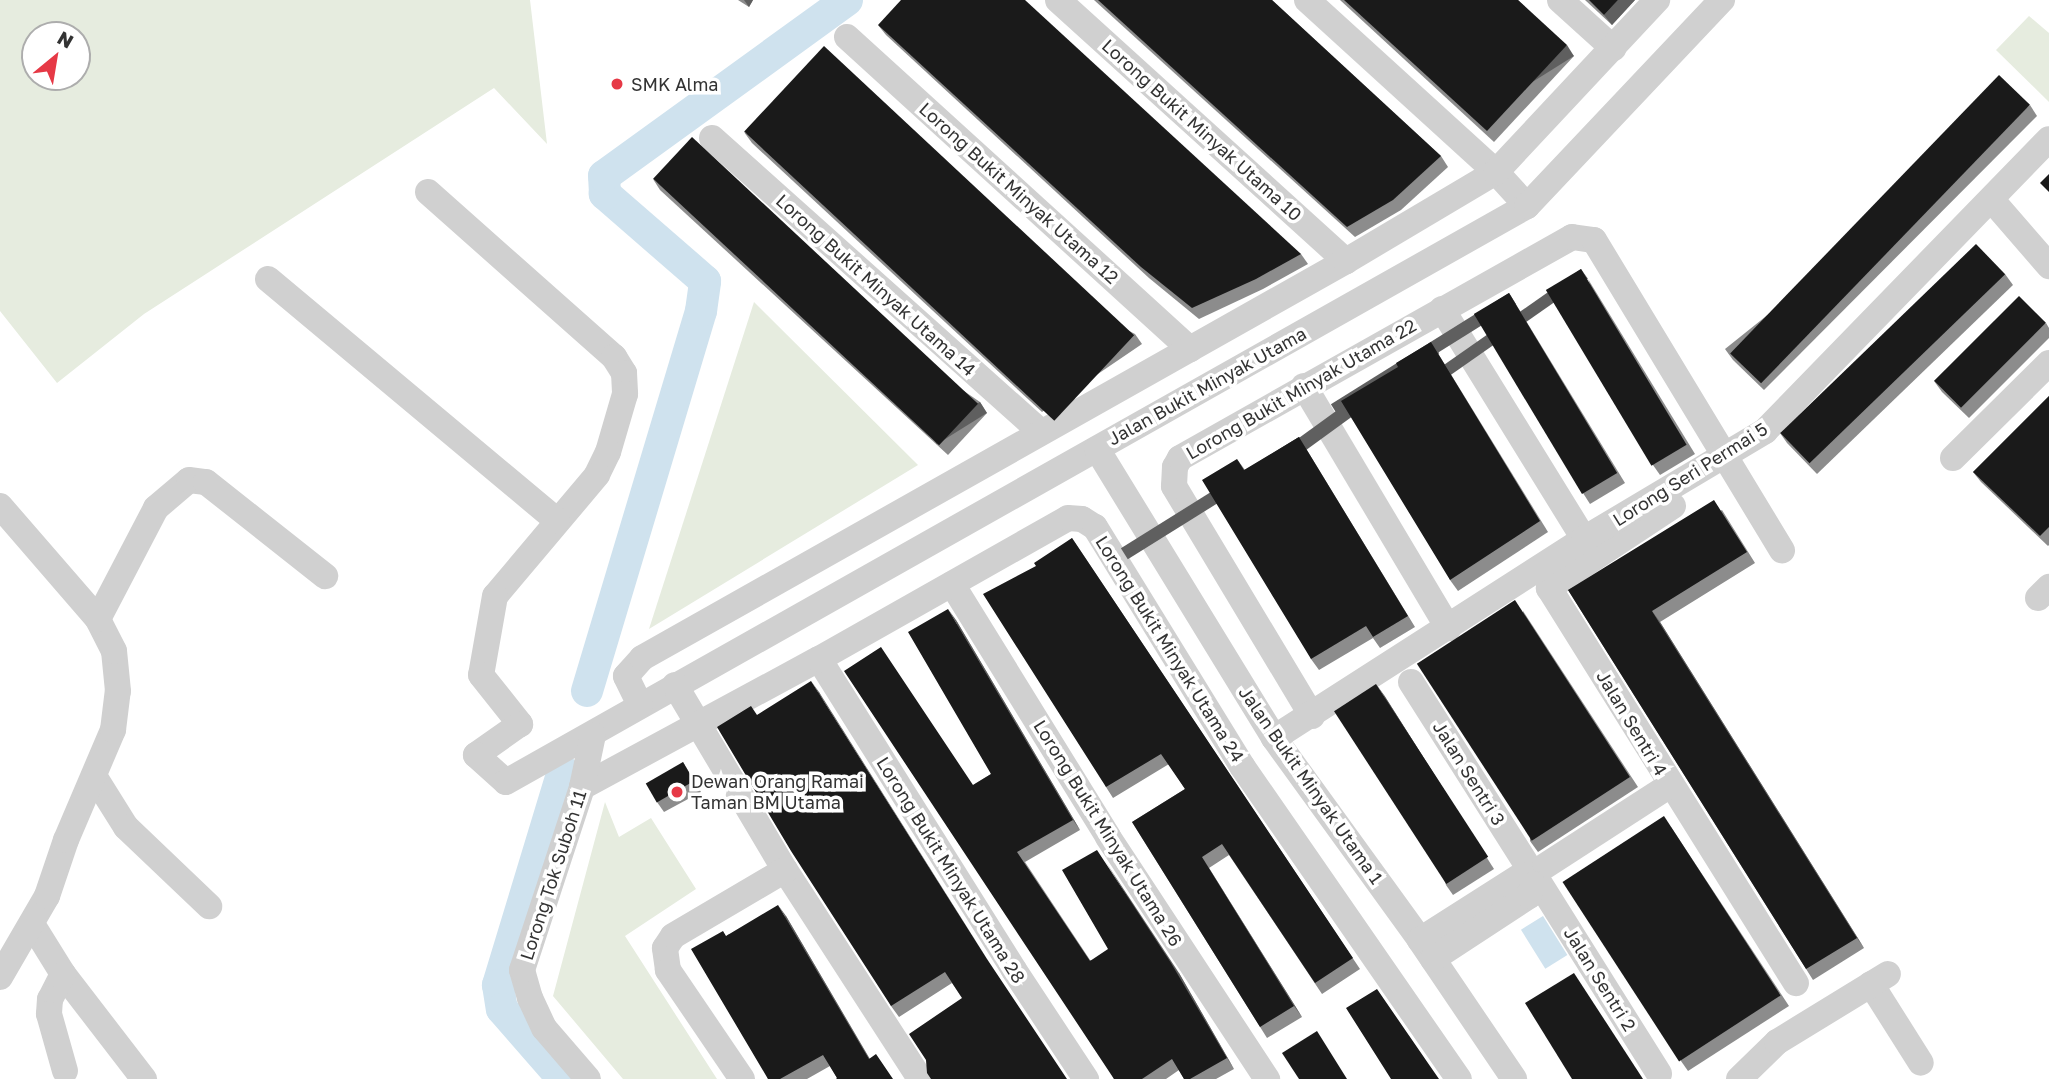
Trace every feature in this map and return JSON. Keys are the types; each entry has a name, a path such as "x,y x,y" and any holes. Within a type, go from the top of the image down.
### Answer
{"street":[{"name":"Lorong Bukit Minyak Utama 10","path":"1058,0 1346,261"},
{"path":"1307,0 1496,172 1527,206"},
{"path":"1560,0 1614,48"},
{"path":"640,705 626,676 642,657 1346,261 1496,172 1657,0"},
{"name":"Jalan Bukit Minyak Utama","path":"557,521 495,596 481,675 520,724 476,755 506,782 1527,206 1722,0"},
{"name":"Lorong Bukit Minyak Utama 12","path":"847,37 1190,349"},
{"name":"Lorong Bukit Minyak Utama 14","path":"712,138 1040,432"},
{"name":"Lorong Seri Permai 5","path":"1238,760 1312,716 1584,539 1765,431 2049,139"},
{"path":"268,279 557,521 597,475 608,452 625,394 624,373 614,357 428,192"},
{"path":"1991,199 2049,266"},
{"name":"Lorong Bukit Minyak Utama 22","path":"1312,716 1174,485 1173,477 1180,458 1187,452 1442,309 1583,238 1723,456"},
{"path":"1442,309 1584,539"},
{"path":"1953,458 2049,363"},
{"path":"1304,386 1448,628"},
{"name":"Jalan Bukit Minyak Utama 1","path":"1097,449 1274,738 1426,950 1514,1079"},
{"path":"1723,456 1782,550"},
{"path":"98,619 156,508 189,480 206,482 325,576"},
{"path":"0,506 98,619 114,651 118,691 113,730 47,897 0,977"},
{"name":"Jalan Sentri 4","path":"1673,506 1549,587 1670,785 1796,983"},
{"name":"Lorong Bukit Minyak Utama 24","path":"582,787 819,659 1068,518 1082,519 1095,527 1238,760 1459,1079"},
{"name":"Lorong Bukit Minyak Utama 26","path":"952,584 1108,837 1267,1079"},
{"name":"Lorong Bukit Minyak Utama 28","path":"819,659 1014,970 1086,1079"},
{"name":"Jalan Sentri 3","path":"1411,682 1533,875"},
{"path":"675,685 785,870 920,1079"},
{"name":"Lorong Tok Suboh 11","path":"588,1079 544,1028 530,998 522,970 582,787 593,734"},
{"path":"94,776 126,827 209,906"},
{"path":"1426,950 1533,875 1670,785"},
{"path":"742,1079 668,970 665,948 673,936 785,870"},
{"name":"Jalan Sentri 2","path":"1533,875 1659,1074"},
{"path":"32,925 63,974 144,1079"},
{"path":"63,974 50,999 49,1014 65,1071"},
{"path":"1739,1079 1777,1042 1880,979 1921,1063"}],"shaded area":[{"path":"0,0 530,0 547,144 494,88 144,314 57,383 0,311"},
{"path":"2029,16 2049,33 2049,102 1996,50"},
{"path":"754,302 918,465 649,629"},
{"path":"605,802 619,837 651,818 696,889 625,936 717,1079 623,1079 553,996"}],"water":[{"path":"1543,916 1567,955 1545,969 1521,930"}],"building":[{"path":"901,0 1025,0 1301,254 1256,279 1192,308 1141,267 878,25"},
{"path":"1098,0 1272,0 1441,156 1393,200 1347,227"},
{"path":"1344,0 1518,0 1567,45 1487,131"},
{"path":"1589,0 1618,0 1604,15"},
{"path":"824,46 1134,335 1054,421 744,132"},
{"path":"1999,75 2030,105 1761,383 1730,353"},
{"path":"692,137 978,404 939,445 653,179"},
{"path":"2049,174 2049,192 2040,183"},
{"path":"1976,244 2005,274 1810,463 1780,433"},
{"path":"1581,269 1687,445 1651,466 1546,290"},
{"path":"1509,293 1617,473 1582,494 1474,314"},
{"path":"2019,296 2046,323 1961,408 1934,381"},
{"path":"1431,342 1540,521 1450,580 1341,401 1398,367 1396,363"},
{"path":"2049,396 2049,527 2040,536 1973,472"},
{"path":"1299,437 1408,616 1373,637 1366,626 1311,659 1202,480 1237,459 1244,470"},
{"path":"1714,500 1747,552 1652,611 1857,938 1806,969 1568,590"},
{"path":"1072,538 1353,958 1315,983 1222,844 1202,857 1294,1006 1260,1027 1132,822 1185,789 1161,754 1106,787 983,594 1036,566 1034,563"},
{"path":"1515,600 1630,777 1532,841 1417,664"},
{"path":"948,609 1073,820 1017,852 1090,961 1108,949 1062,870 1097,850 1171,963 1227,1058 1190,1079 1184,1079 1172,1059 1142,1079 1114,1079 844,671 881,647 973,785 991,774 908,632"},
{"path":"811,681 987,959 1067,1079 931,1079 927,1073 926,1060 909,1034 962,998 945,972 891,1006 791,851 717,727 751,706 757,715"},
{"path":"1376,684 1488,857 1446,884 1334,711"},
{"path":"683,762 694,781 657,803 646,784"},
{"path":"1664,816 1781,995 1679,1061 1563,882"},
{"path":"778,905 869,1059 876,1054 893,1079 836,1079 823,1055 780,1079 768,1079 691,949 723,931 726,936"},
{"path":"1574,973 1643,1079 1572,1079 1525,1003"},
{"path":"1377,989 1439,1079 1391,1079 1346,1008"},
{"path":"1317,1031 1347,1079 1299,1079 1282,1053"}],"waterway":[{"path":"587,691 701,311 705,281 605,194 604,176 847,0"},
{"path":"563,771 498,985 502,1009 563,1079"}],"place":[{"name":"SMK Alma","path":"617,84"},
{"name":"Dewan Orang Ramai Taman BM Utama","path":"677,792"}]}
